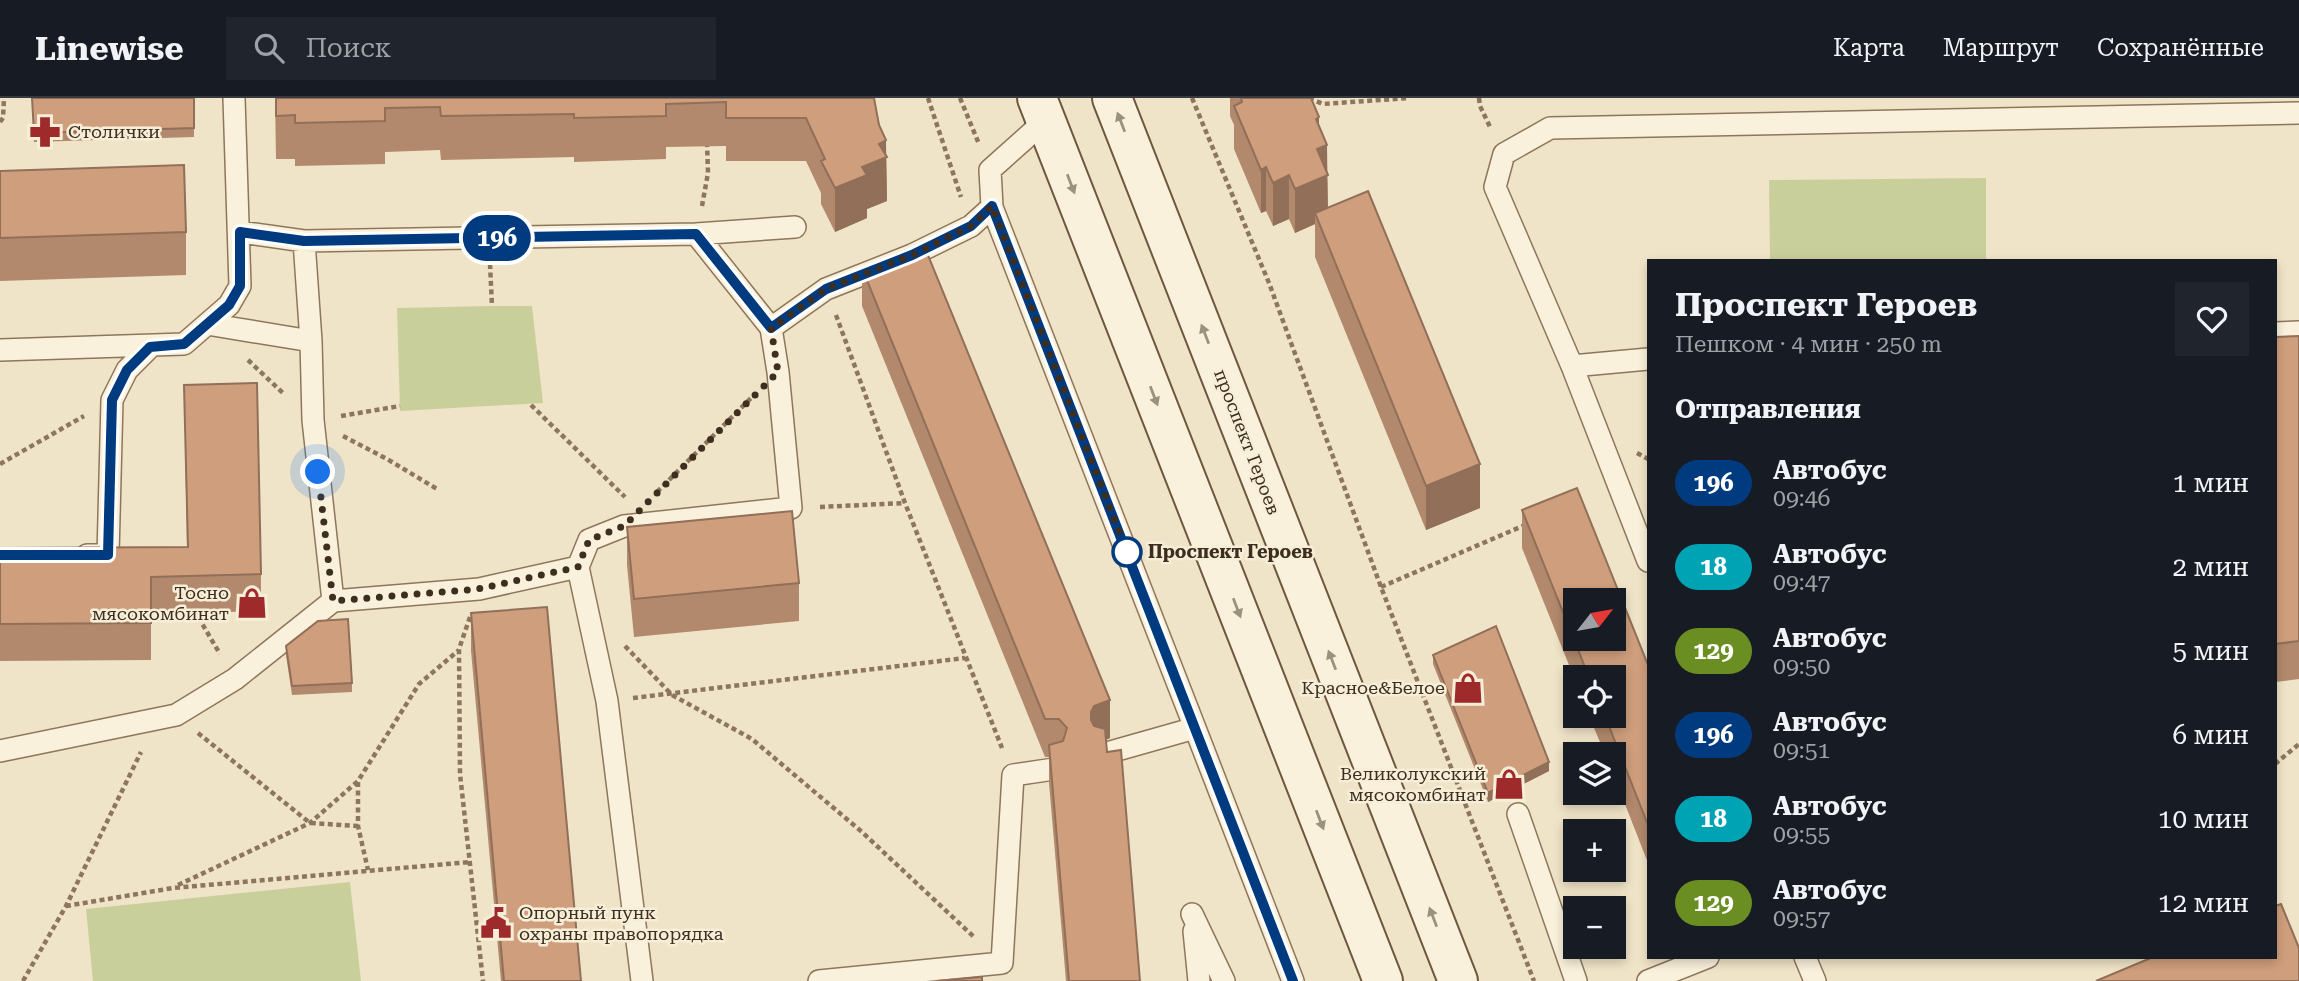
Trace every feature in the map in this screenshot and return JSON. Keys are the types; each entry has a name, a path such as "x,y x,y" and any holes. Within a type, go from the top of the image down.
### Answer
{"main road":[{"name":"проспект Героев","path":"1112,98 1458,981"},
{"path":"1041,109 1383,981"}],"lane":[{"path":"0,350 184,344 215,326 240,286 234,98"},
{"path":"1041,109 990,170 992,206 1293,981"},
{"path":"1647,558 1572,366 1495,187 1504,154 1550,128 2299,113"},
{"path":"771,328 826,289 912,255 971,226 992,206"},
{"path":"240,232 304,241 696,234 795,227"},
{"path":"642,981 607,701 578,567 589,540 624,526 757,514 791,508 771,328 696,234"},
{"path":"304,241 313,420 333,601"},
{"path":"215,326 311,341"},
{"path":"2277,333 2299,332"},
{"path":"68,555 108,555 112,400 127,370 150,347"},
{"path":"1572,366 1647,359"},
{"path":"0,751 176,715 235,679 333,601 478,589 578,567"},
{"path":"1103,754 1195,728"},
{"path":"819,981 1002,963 1013,775 1054,769"},
{"path":"1518,814 1576,981"},
{"path":"1199,981 1192,914 1224,981"},
{"path":"1648,981 1702,959"},
{"path":"1806,959 1815,981"}],"path":[{"path":"0,122 3,118 4,98"},
{"path":"928,98 971,226"},
{"path":"960,98 990,170"},
{"path":"1192,98 1269,283 1381,587 1534,981"},
{"path":"1308,98 1323,104 1409,98"},
{"path":"696,234 708,173 707,140"},
{"path":"489,238 492,306"},
{"path":"826,289 905,503 1013,775"},
{"path":"215,326 253,367 313,420 387,458 437,489"},
{"path":"624,526 778,372"},
{"path":"0,464 112,400"},
{"path":"531,405 639,511"},
{"path":"313,420 400,406"},
{"path":"791,508 905,503"},
{"path":"1381,587 1531,522"},
{"path":"478,589 459,649 460,774 483,981"},
{"path":"192,607 235,679"},
{"path":"597,651 621,643 672,695 752,739 862,832 1002,963"},
{"path":"173,888 310,823 358,781 419,684 459,649"},
{"path":"607,701 965,658"},
{"path":"23,981 66,906 139,755 176,715 310,823 358,826"},
{"path":"2277,762 2299,744"},
{"path":"358,781 358,826 368,870"},
{"path":"66,906 173,888 470,862"}],"green space":[{"path":"1986,178 1986,259 1770,259 1769,180"},
{"path":"532,306 543,403 400,411 397,308"},
{"path":"350,882 361,981 93,981 86,909"}],"building":[{"path":"32,98 194,98 194,128 34,133"},
{"path":"276,98 874,98 879,125 886,140 879,144 887,157 862,167 867,175 835,188 821,161 825,159 806,118 726,118 726,102 666,104 666,116 441,116 440,107 385,108 385,121 295,123 295,115 276,116"},
{"path":"1241,98 1311,98 1327,145 1317,149 1328,175 1295,189 1289,175 1273,183 1266,167 1261,170 1234,106 1242,102"},
{"path":"184,165 186,232 0,238 0,171"},
{"path":"1368,191 1480,464 1426,486 1315,213"},
{"path":"923,243 1110,700 1094,706 1091,720 1094,726 1105,729 1107,752 1121,750 1140,981 1069,981 1049,745 1063,741 1067,728 1059,719 1045,719 862,268"},
{"path":"2299,336 2299,641 2277,644 2277,337"},
{"path":"257,383 261,574 151,577 151,623 0,624 0,548 188,547 184,385"},
{"path":"1577,488 1617,588 1563,588 1563,612 1522,510"},
{"path":"792,511 799,583 634,599 627,527"},
{"path":"547,607 581,981 504,981 471,613"},
{"path":"1626,610 1647,663 1647,822 1626,769 1626,742 1615,742 1610,728 1626,728 1626,665 1584,665 1579,651 1626,651"},
{"path":"348,619 352,683 292,686 286,646 318,621"},
{"path":"1496,626 1549,762 1488,793 1433,655"},
{"path":"2281,904 2299,948 2299,981 2096,981 2148,959 2277,959 2277,905"},
{"path":"982,977 982,981 937,981"}],"bus line":[{"name":"196","path":"0,555 108,555 112,400 127,370 150,347 184,344 229,305 240,286 240,232 304,241 696,234 771,328 826,289 912,255 971,226 992,206 1293,981"}],"place":[{"name":"Столички","path":"45,132"},
{"name":"Проспект Героев","path":"1127,552"},
{"name":"Тосно мясокомбинат","path":"252,603"},
{"name":"Красное&Белое","path":"1468,688"},
{"name":"Великолукский мясокомбинат","path":"1509,784"},
{"name":"Опорный пунк охраны правопорядка","path":"496,923"}],"route":[{"path":"318,472 333,601 478,589 578,567 589,540 624,526 778,372 771,328 826,289 912,255 971,226 992,206 1127,552"}]}
